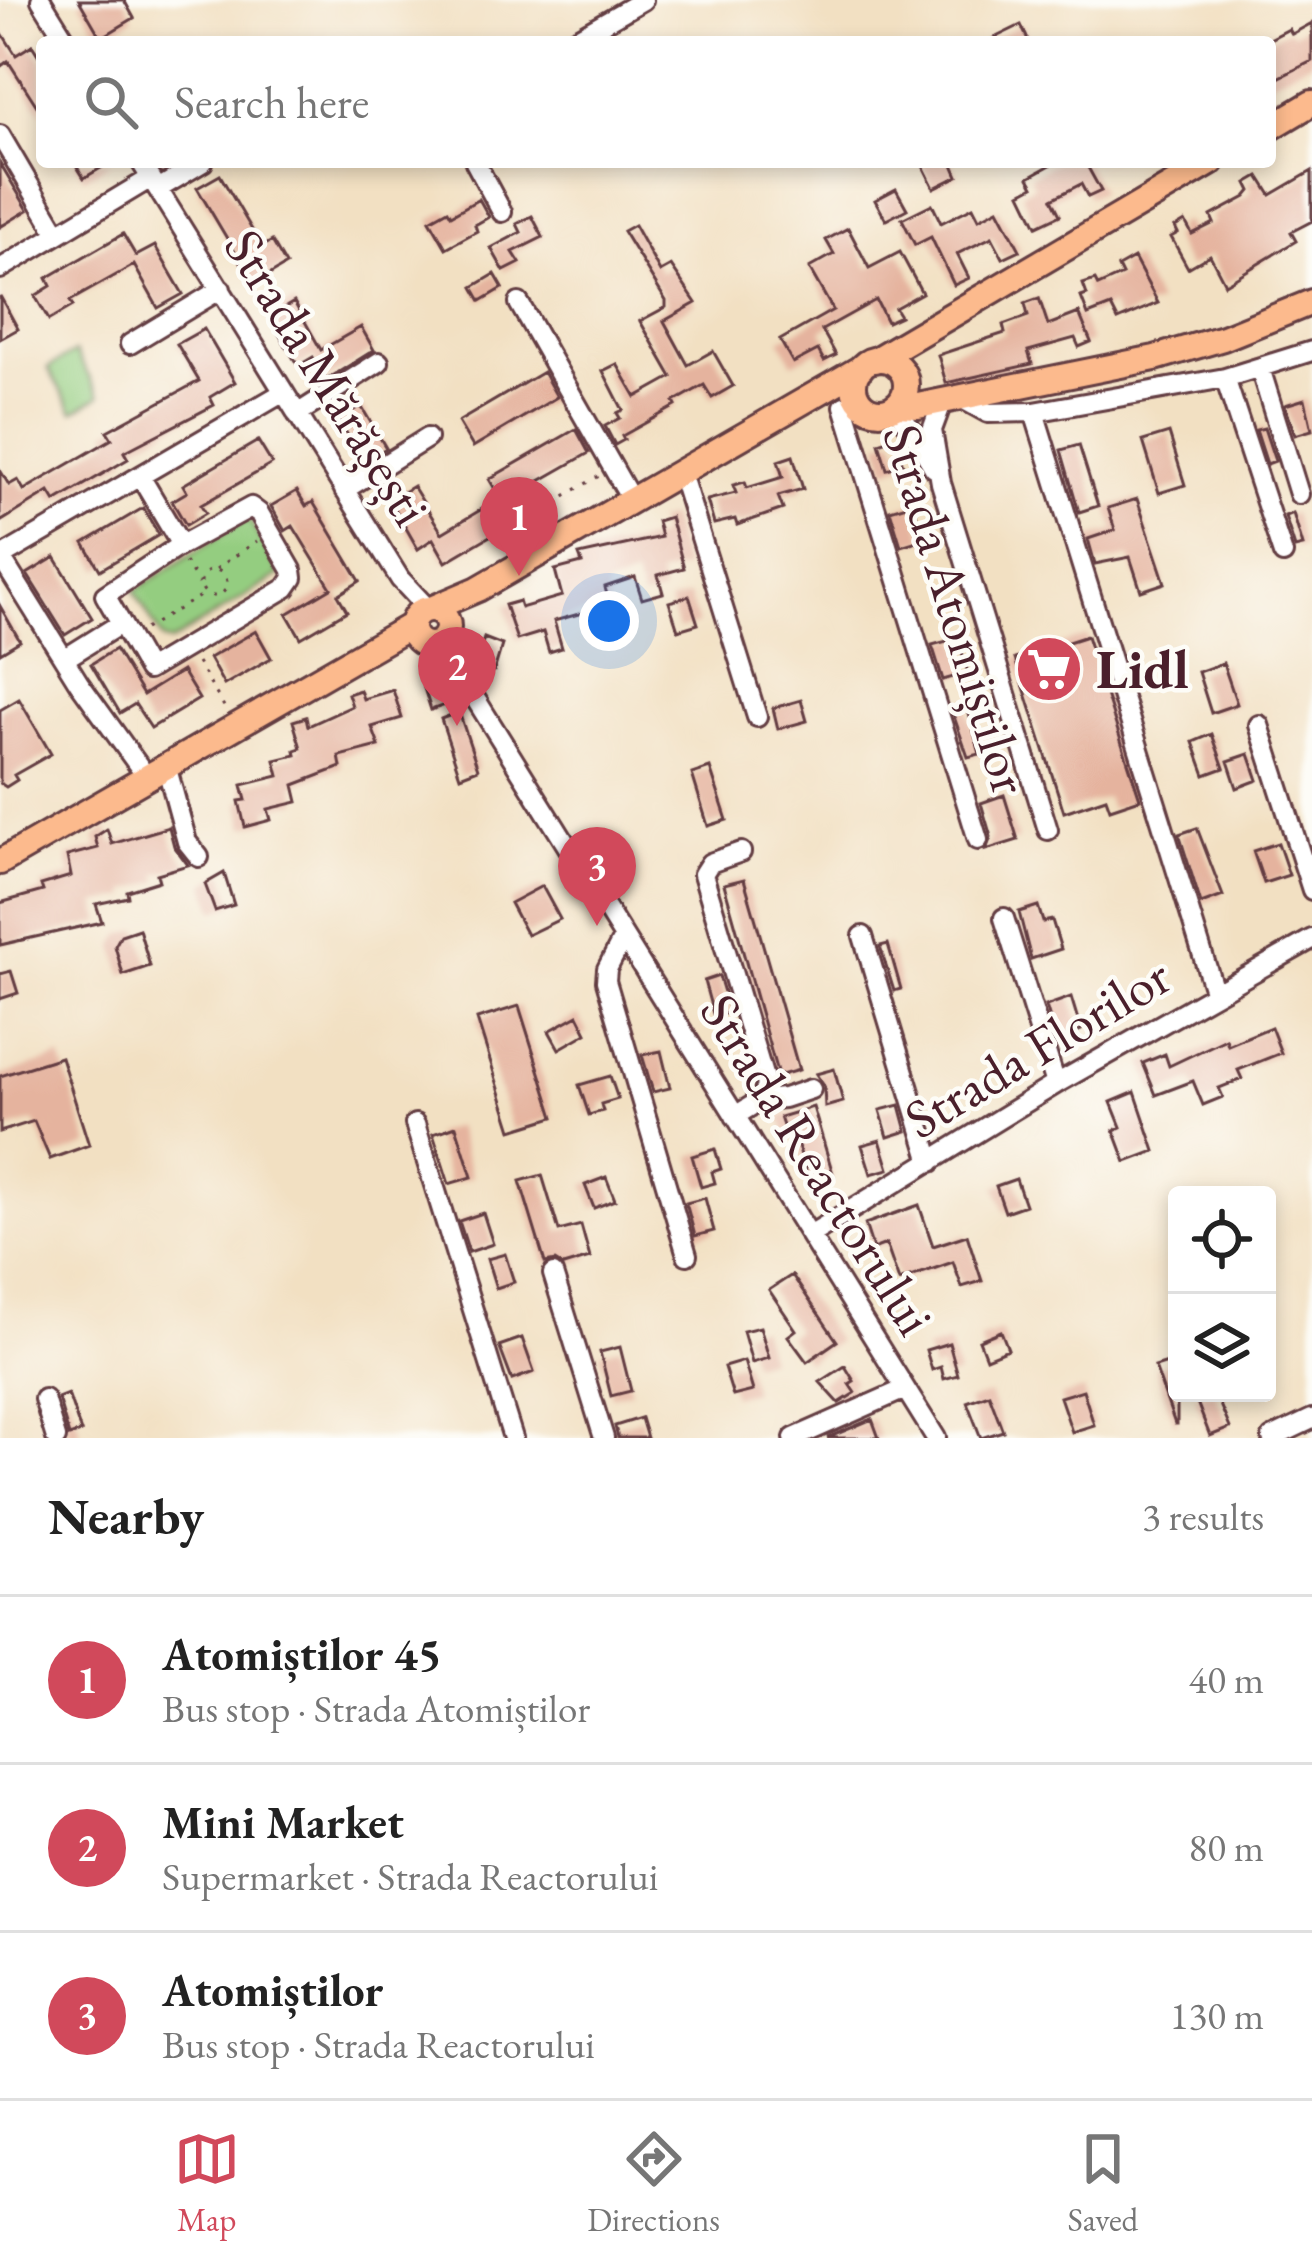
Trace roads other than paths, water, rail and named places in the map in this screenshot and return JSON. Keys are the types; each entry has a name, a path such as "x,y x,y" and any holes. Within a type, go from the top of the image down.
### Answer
{"main road":[{"path":"1276,125 1312,104"},
{"name":"Strada Atomiștilor","path":"429,627 478,589 1202,168"},
{"name":"Strada Atomiștilor","path":"804,403 885,398 918,406 1155,358 1223,338 1312,302"},
{"name":"Strada Atomiștilor","path":"885,398 912,337"},
{"path":"893,362 885,398 856,394 856,376 868,364 893,362"},
{"path":"0,862 378,645 429,627"}],"street":[{"path":"41,0 63,36"},
{"path":"580,36 643,0"},
{"path":"0,135 58,234"},
{"path":"0,269 150,176 180,168"},
{"path":"478,168 502,212"},
{"name":"Strada Mărășești","path":"150,176 429,627"},
{"path":"130,344 221,289"},
{"path":"519,303 632,501"},
{"name":"Strada Atomiștilor","path":"951,399 988,413 1034,412 1225,378 1312,351"},
{"path":"297,413 379,362"},
{"path":"1260,368 1299,494"},
{"path":"1225,378 1283,554"},
{"path":"199,857 187,842 156,771 64,659 0,557 284,392"},
{"path":"885,398 909,426 941,483"},
{"name":"Strada Atomiștilor","path":"885,398 978,840"},
{"path":"951,399 932,430 941,483 1048,830"},
{"path":"1034,412 1215,994"},
{"path":"344,490 427,438"},
{"path":"681,473 757,717"},
{"path":"140,476 178,547"},
{"path":"251,507 271,533 293,578 286,588 148,670 105,595 178,547 251,507"},
{"name":"Strada Reactorului","path":"429,627 936,1438"},
{"path":"64,659 124,632"},
{"path":"1259,725 1312,890"},
{"path":"741,852 710,863 704,874 766,1085 760,1100"},
{"path":"1004,918 1056,1084"},
{"path":"862,936 932,1162"},
{"name":"Strada Reactorului","path":"623,938 606,981 687,1255"},
{"name":"Strada Florilor","path":"810,1235 1056,1084 1312,939"},
{"path":"735,1116 760,1100 811,1089"},
{"path":"415,1124 513,1438"},
{"path":"553,1274 604,1438"},
{"path":"794,1438 905,1389"},
{"path":"44,1399 56,1438"},
{"path":"1272,1438 1312,1418"}],"place":[{"name":"Atomiștilor 45","path":"519,576"},
{"name":"Lidl","path":"1049,669"},
{"name":"Mini Market","path":"457,726"},
{"name":"Atomiștilor","path":"597,926"}]}
